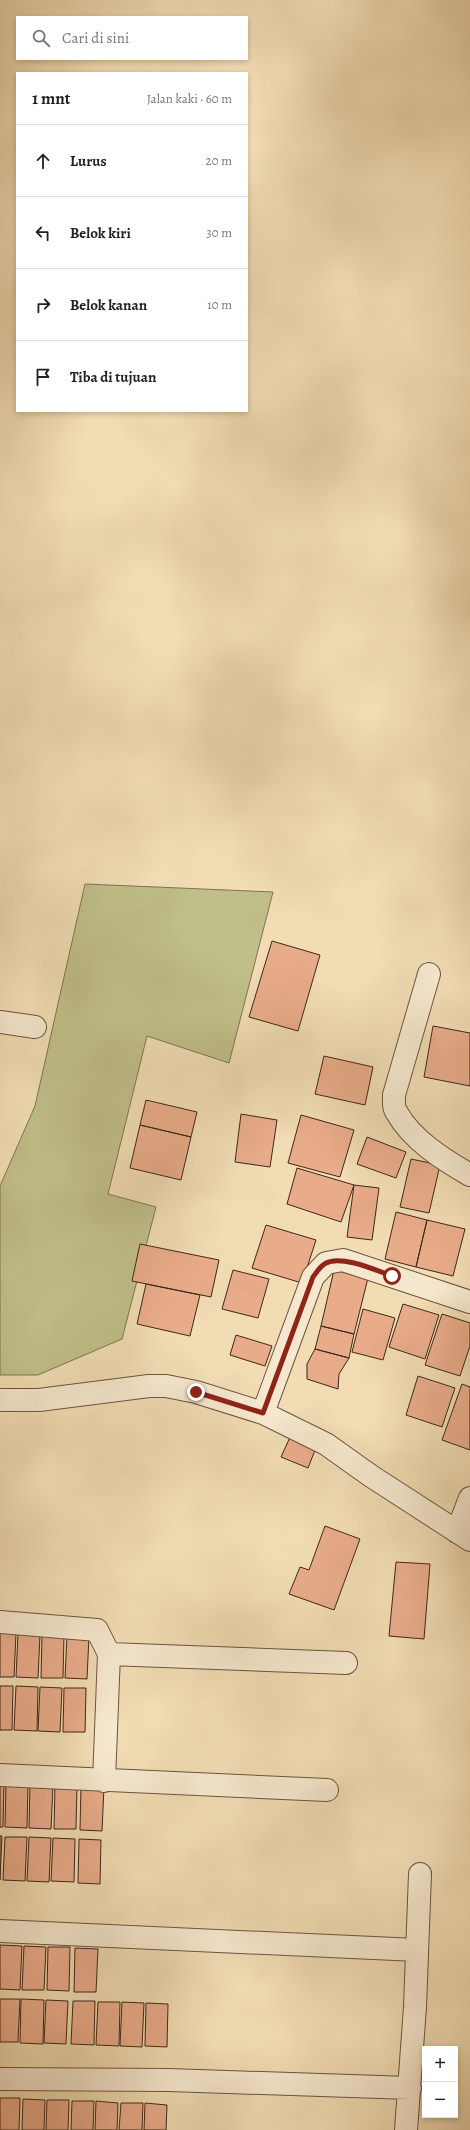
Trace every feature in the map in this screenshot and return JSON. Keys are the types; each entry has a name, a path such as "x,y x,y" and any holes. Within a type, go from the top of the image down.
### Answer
{"street":[{"path":"429,974 394,1095 394,1104 396,1113 418,1139 470,1175"},
{"path":"0,1022 35,1028"},
{"path":"263,1413 313,1277 326,1263 343,1260 470,1302"},
{"path":"0,1400 39,1400 149,1386 166,1386 196,1392 263,1413 326,1444 464,1536 470,1498"},
{"path":"0,1622 97,1630 109,1654 104,1781"},
{"path":"109,1654 346,1663"},
{"path":"0,1776 327,1790"},
{"path":"406,2130 410,2088 420,1874"},
{"path":"0,1931 417,1950"},
{"path":"0,2079 169,2080 410,2088"}],"shaded area":[{"path":"85,884 273,892 229,1063 147,1036 108,1194 156,1207 122,1339 38,1375 0,1375 0,1186 35,1106"}],"building":[{"path":"272,941 320,955 298,1031 249,1017"},
{"path":"433,1026 470,1033 470,1086 424,1077"},
{"path":"324,1056 373,1067 365,1105 315,1094"},
{"path":"146,1100 197,1112 191,1137 140,1125"},
{"path":"241,1114 277,1120 270,1167 235,1162"},
{"path":"301,1115 354,1130 340,1177 288,1163"},
{"path":"140,1125 191,1137 181,1180 130,1168"},
{"path":"367,1137 406,1152 396,1178 357,1164"},
{"path":"411,1159 440,1165 429,1213 400,1207"},
{"path":"297,1168 354,1185 341,1222 287,1204"},
{"path":"354,1185 379,1188 372,1240 347,1237"},
{"path":"396,1212 427,1220 416,1267 385,1259"},
{"path":"427,1220 465,1229 453,1276 416,1267"},
{"path":"266,1225 316,1240 302,1283 252,1268"},
{"path":"140,1244 219,1260 211,1297 132,1281"},
{"path":"233,1270 269,1279 258,1318 222,1309"},
{"path":"334,1270 368,1278 354,1334 321,1326"},
{"path":"146,1284 200,1295 190,1336 137,1324"},
{"path":"403,1304 439,1315 425,1359 389,1347"},
{"path":"363,1309 395,1318 383,1360 352,1352"},
{"path":"442,1314 470,1323 470,1346 460,1376 425,1365"},
{"path":"321,1326 354,1334 349,1358 315,1349"},
{"path":"236,1335 272,1346 265,1366 230,1355"},
{"path":"315,1349 349,1358 339,1374 338,1389 307,1379 307,1364"},
{"path":"418,1376 455,1388 442,1427 406,1415"},
{"path":"462,1384 470,1387 470,1450 442,1440"},
{"path":"291,1435 317,1445 308,1468 281,1457"},
{"path":"325,1526 360,1539 334,1610 289,1594 300,1567 309,1570"},
{"path":"396,1562 430,1564 424,1639 389,1636"},
{"path":"0,1633 16,1633 14,1677 0,1677"},
{"path":"18,1634 40,1634 38,1678 16,1677"},
{"path":"42,1634 64,1635 63,1678 41,1678"},
{"path":"67,1635 89,1636 87,1679 65,1678"},
{"path":"0,1686 13,1686 12,1730 0,1730"},
{"path":"16,1686 38,1687 37,1731 14,1730"},
{"path":"40,1687 62,1688 60,1732 38,1731"},
{"path":"64,1688 86,1688 85,1732 63,1732"},
{"path":"0,1783 4,1783 3,1827 0,1827"},
{"path":"6,1783 28,1784 27,1828 5,1827"},
{"path":"30,1784 53,1785 51,1829 29,1828"},
{"path":"55,1785 77,1786 76,1829 54,1829"},
{"path":"81,1786 104,1787 102,1831 80,1830"},
{"path":"0,1836 2,1836 0,1880"},
{"path":"5,1837 27,1837 25,1881 3,1880"},
{"path":"29,1837 51,1838 49,1882 27,1881"},
{"path":"53,1838 75,1839 74,1882 51,1881"},
{"path":"79,1839 101,1840 100,1884 78,1883"},
{"path":"0,1945 22,1946 20,1990 0,1989"},
{"path":"24,1946 46,1947 44,1990 22,1990"},
{"path":"48,1947 70,1947 69,1991 47,1990"},
{"path":"75,1948 98,1949 96,1992 74,1992"},
{"path":"0,1999 20,1999 18,2042 0,2042"},
{"path":"21,1999 44,2000 43,2044 20,2043"},
{"path":"46,2000 68,2001 66,2044 44,2043"},
{"path":"73,2001 95,2001 94,2045 71,2044"},
{"path":"98,2002 120,2002 119,2046 96,2045"},
{"path":"122,2002 144,2003 142,2047 120,2046"},
{"path":"146,2003 168,2004 167,2047 145,2046"},
{"path":"0,2098 20,2098 19,2130 0,2130"},
{"path":"23,2099 45,2100 44,2130 22,2130"},
{"path":"47,2100 69,2100 68,2130 46,2130"},
{"path":"72,2101 94,2101 93,2130 71,2130"},
{"path":"96,2101 118,2103 117,2130 95,2130"},
{"path":"121,2103 143,2103 142,2130 119,2130"},
{"path":"145,2103 167,2105 166,2130 144,2130"}],"route":[{"path":"196,1392 263,1413 313,1277 321,1267 334,1260 343,1260 392,1276"}]}
